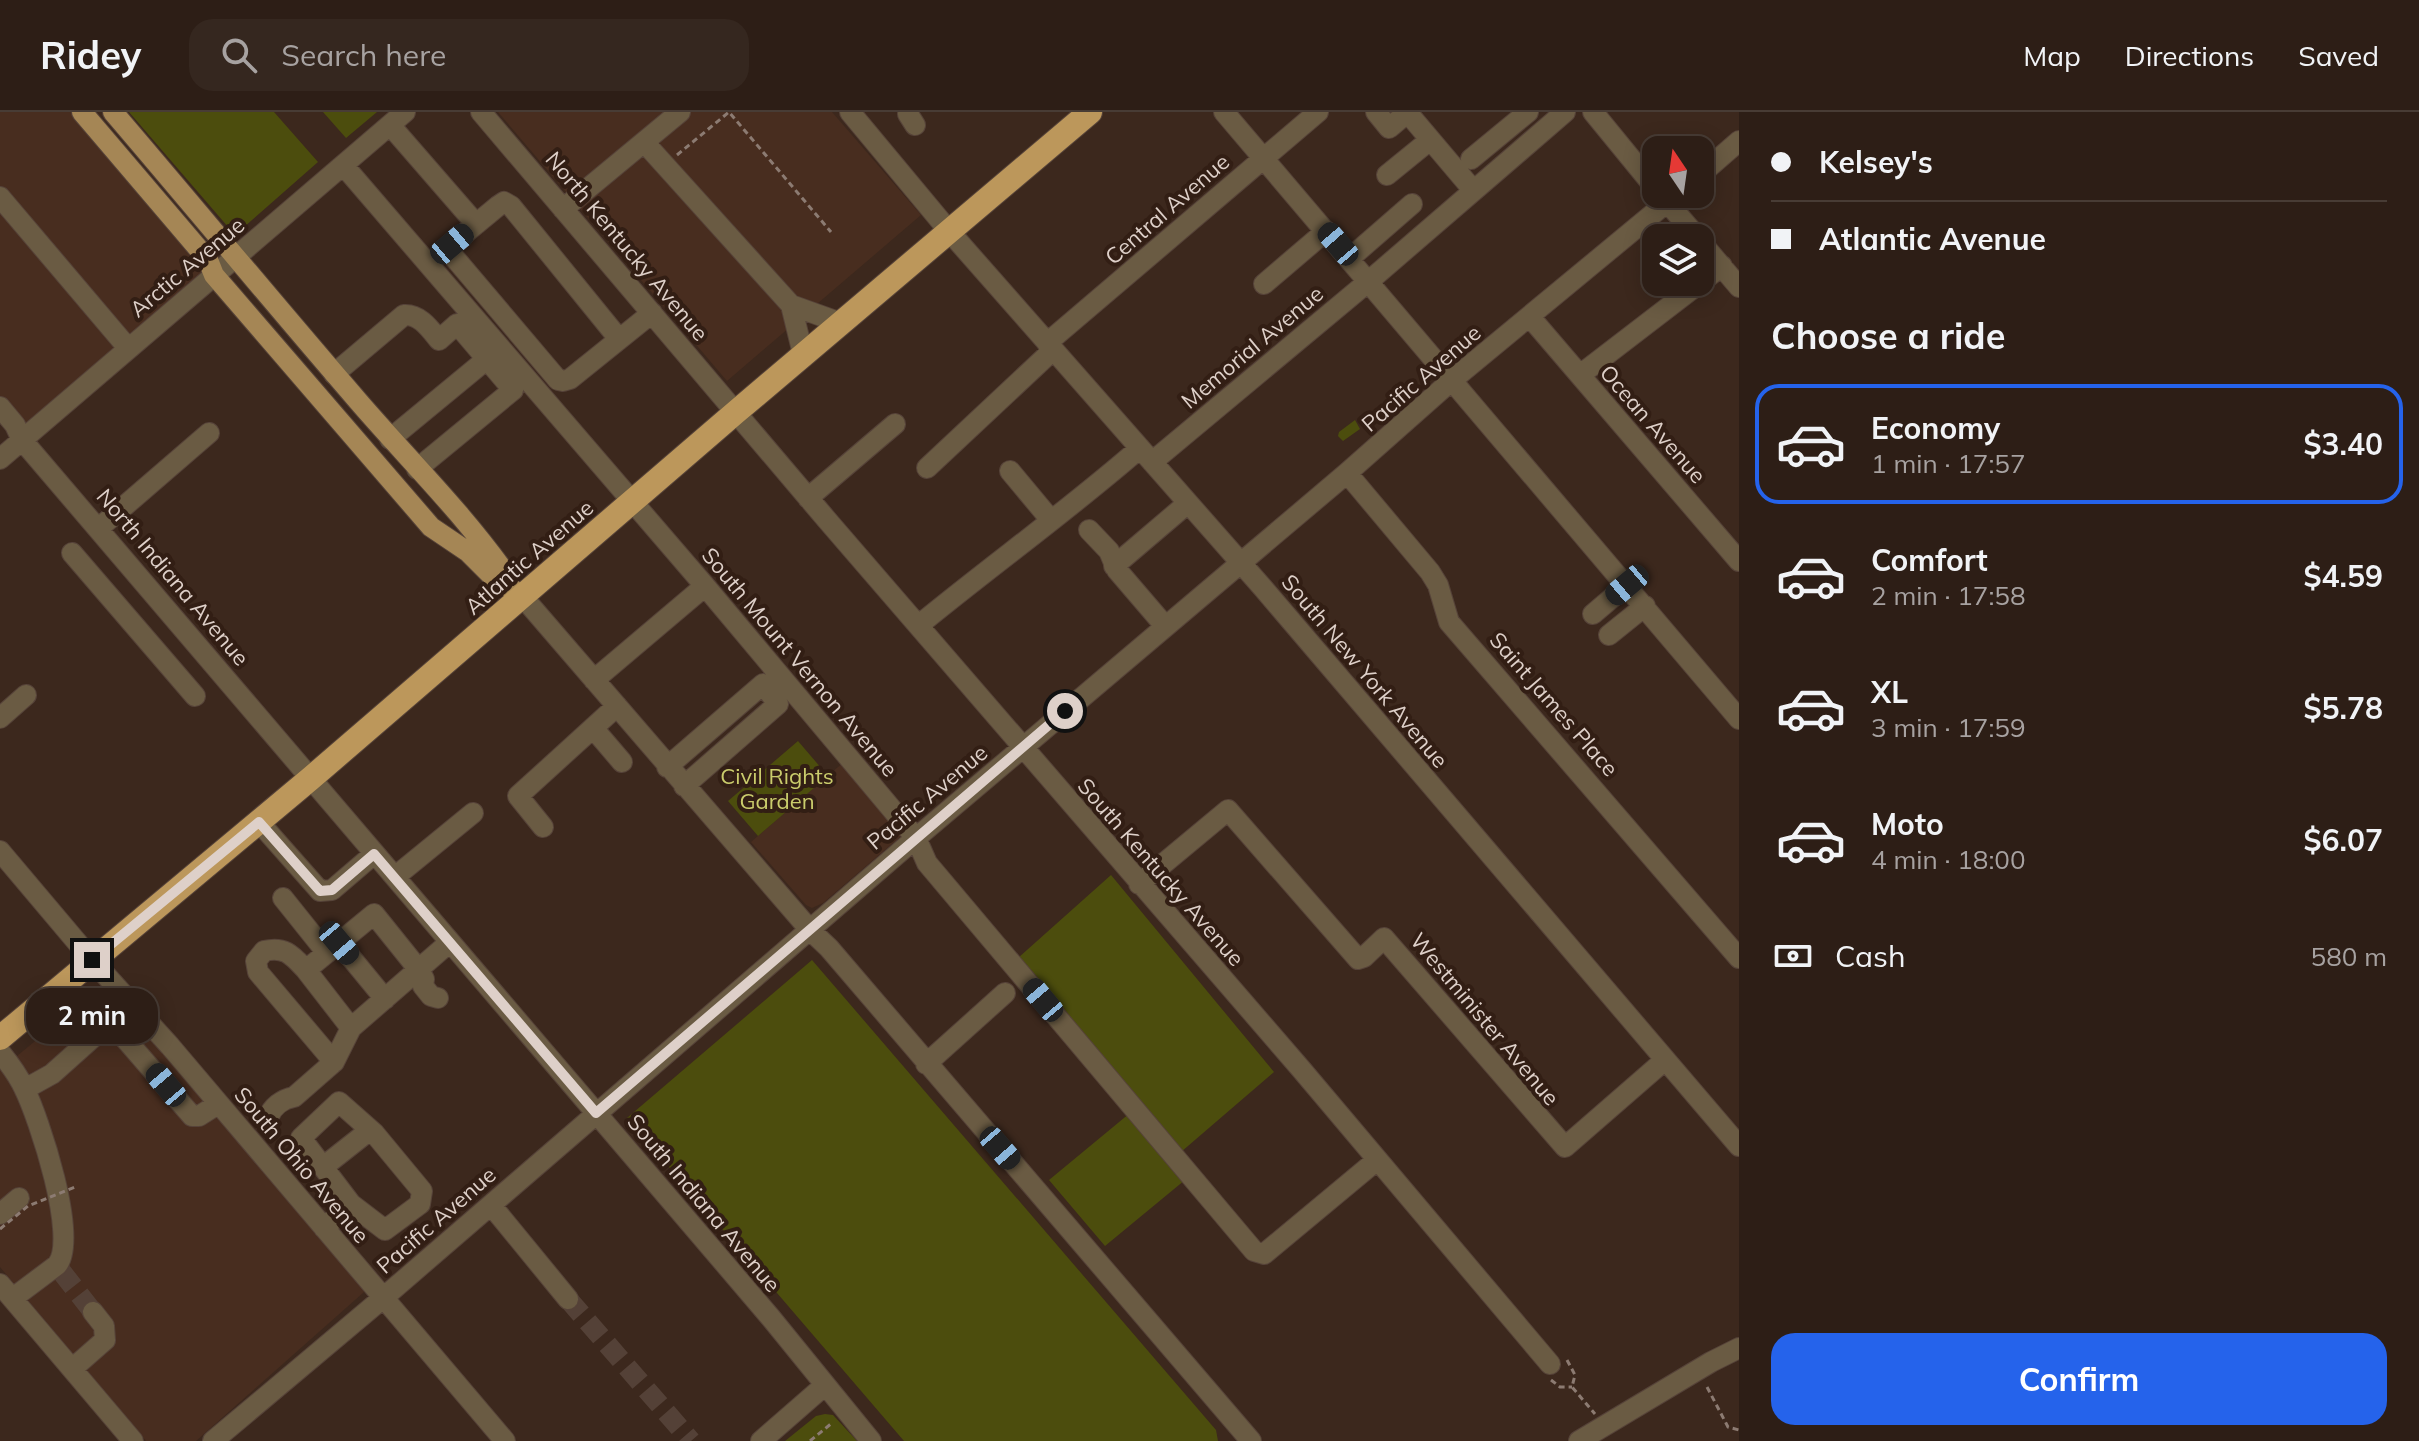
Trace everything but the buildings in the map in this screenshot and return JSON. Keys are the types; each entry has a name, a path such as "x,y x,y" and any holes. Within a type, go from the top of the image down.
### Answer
{"highway":[{"name":"Atlantic Avenue","path":"0,1038 310,779 803,354 1090,112"}],"main road":[{"path":"82,112 208,260 214,275 431,527 468,552 490,574 522,596"},
{"path":"113,112 334,374 484,543 522,596"}],"street":[{"name":"North Kentucky Avenue","path":"481,112 736,412"},
{"path":"563,209 680,112"},
{"name":"South New York Avenue","path":"850,112 949,231 1240,562 1739,1146"},
{"path":"1224,112 1739,719"},
{"name":"Central Avenue","path":"927,468 1050,346 1318,112"},
{"path":"1376,112 1389,128 1408,112 1473,190"},
{"path":"1471,159 1528,112"},
{"name":"Memorial Avenue","path":"919,625 1050,519 1146,455 1369,281 1565,112"},
{"path":"1593,112 1642,168"},
{"name":"Arctic Avenue","path":"0,459 398,118"},
{"path":"398,118 476,224"},
{"path":"1387,175 1430,140"},
{"path":"1714,163 1739,141"},
{"path":"644,142 791,305 841,323"},
{"name":"South Mount Vernon Avenue","path":"344,166 705,586 786,698 916,838 927,863 1254,1251 1264,1254 1377,1160"},
{"path":"0,197 128,348"},
{"path":"619,339 511,206 504,202 452,244 450,251 453,256 558,380 570,379 652,313"},
{"path":"1350,258 1412,204"},
{"name":"Pacific Avenue","path":"213,1441 1451,381 1530,317 1651,208"},
{"path":"1675,208 1687,224"},
{"path":"1264,284 1326,231"},
{"path":"1714,257 1739,287"},
{"path":"1580,375 1722,266"},
{"path":"791,305 803,354"},
{"path":"334,374 404,315 421,320 439,340 457,324 513,390 417,469"},
{"name":"Ocean Avenue","path":"1530,317 1739,561"},
{"path":"390,439 487,359"},
{"name":"North Indiana Avenue","path":"0,407 15,425 22,440 310,779"},
{"name":"South Kentucky Avenue","path":"736,412 1544,1356"},
{"path":"808,498 895,424"},
{"path":"99,528 209,433"},
{"path":"1010,471 1050,519"},
{"name":"Saint James Place","path":"1347,473 1430,572 1438,585 1449,622 1739,958"},
{"path":"1114,566 1188,503"},
{"path":"1089,530 1109,551 1114,566 1165,626"},
{"path":"72,553 195,696"},
{"path":"1593,614 1627,585"},
{"path":"594,680 705,586"},
{"path":"522,596 667,767 829,948 1251,1441"},
{"path":"1609,635 1645,606"},
{"path":"667,767 770,678"},
{"path":"0,718 26,695"},
{"path":"684,786 786,698"},
{"path":"543,827 518,796 617,706"},
{"path":"593,728 622,762"},
{"name":"South Indiana Avenue","path":"310,779 771,1318 871,1441"},
{"name":"Westminister Avenue","path":"1139,884 1228,810 1352,964 1384,938 1565,1147 1665,1060"},
{"path":"396,876 473,813"},
{"path":"259,822 320,891 332,890 374,854"},
{"name":"South Ohio Avenue","path":"0,851 505,1441"},
{"path":"283,898 385,999"},
{"path":"306,970 374,914 422,974"},
{"path":"245,1135 334,1062 351,1028 385,999 422,974 450,942"},
{"path":"334,1062 258,972 256,961 264,951 277,948 289,951 351,1028"},
{"path":"926,1064 1005,993"},
{"path":"25,1089 52,1074 103,1030 115,1030 184,1107 212,1096"},
{"path":"151,1068 170,1046"},
{"path":"0,1052 25,1089 53,1174 64,1246 59,1268 6,1291 133,1441"},
{"path":"339,1102 370,1130 422,1191 420,1204 385,1230 351,1204 323,1167 301,1138 339,1102"},
{"path":"323,1167 370,1130"},
{"path":"0,1214 19,1198"},
{"path":"324,1228 351,1204"},
{"path":"491,1205 568,1299"},
{"path":"72,1369 105,1340 104,1326 93,1312"},
{"path":"1579,1441 1739,1348"},
{"path":"761,1441 824,1386"}],"path":[{"path":"672,159 729,112 831,232"},
{"path":"0,1229 28,1206 75,1187"},
{"path":"1544,1356 1545,1343 1553,1343 1573,1368 1572,1387 1605,1426"},
{"path":"1707,1387 1728,1427 1739,1430"},
{"path":"810,1441 846,1412"}],"shaded area":[{"path":"0,112 82,112 214,275 22,440 0,407"},
{"path":"498,112 832,112 921,215 727,381"},
{"path":"845,761 901,832 900,837 823,903 812,908 751,842"},
{"path":"102,986 108,987 363,1287 364,1292 196,1441 146,1441 0,1267 0,1070"}],"green space":[{"path":"129,112 274,112 318,162 235,235"},
{"path":"323,112 377,112 346,138"},
{"path":"1355,420 1360,429 1343,441 1338,436 1339,432"},
{"name":"Civil Rights Garden","path":"798,741 828,776 758,836 728,801"},
{"path":"1111,875 1274,1072 1181,1152 1018,958"},
{"path":"812,960 1216,1430 1218,1441 904,1441 627,1118"},
{"path":"1130,1113 1185,1180 1105,1246 1049,1180"},
{"path":"833,1415 857,1441 785,1441 816,1416"}],"tunnel":[{"path":"61,1271 93,1312"},
{"path":"568,1299 691,1441"}],"route":[{"path":"92,960 259,822 320,891 332,890 374,854 596,1113 1065,711"}]}
